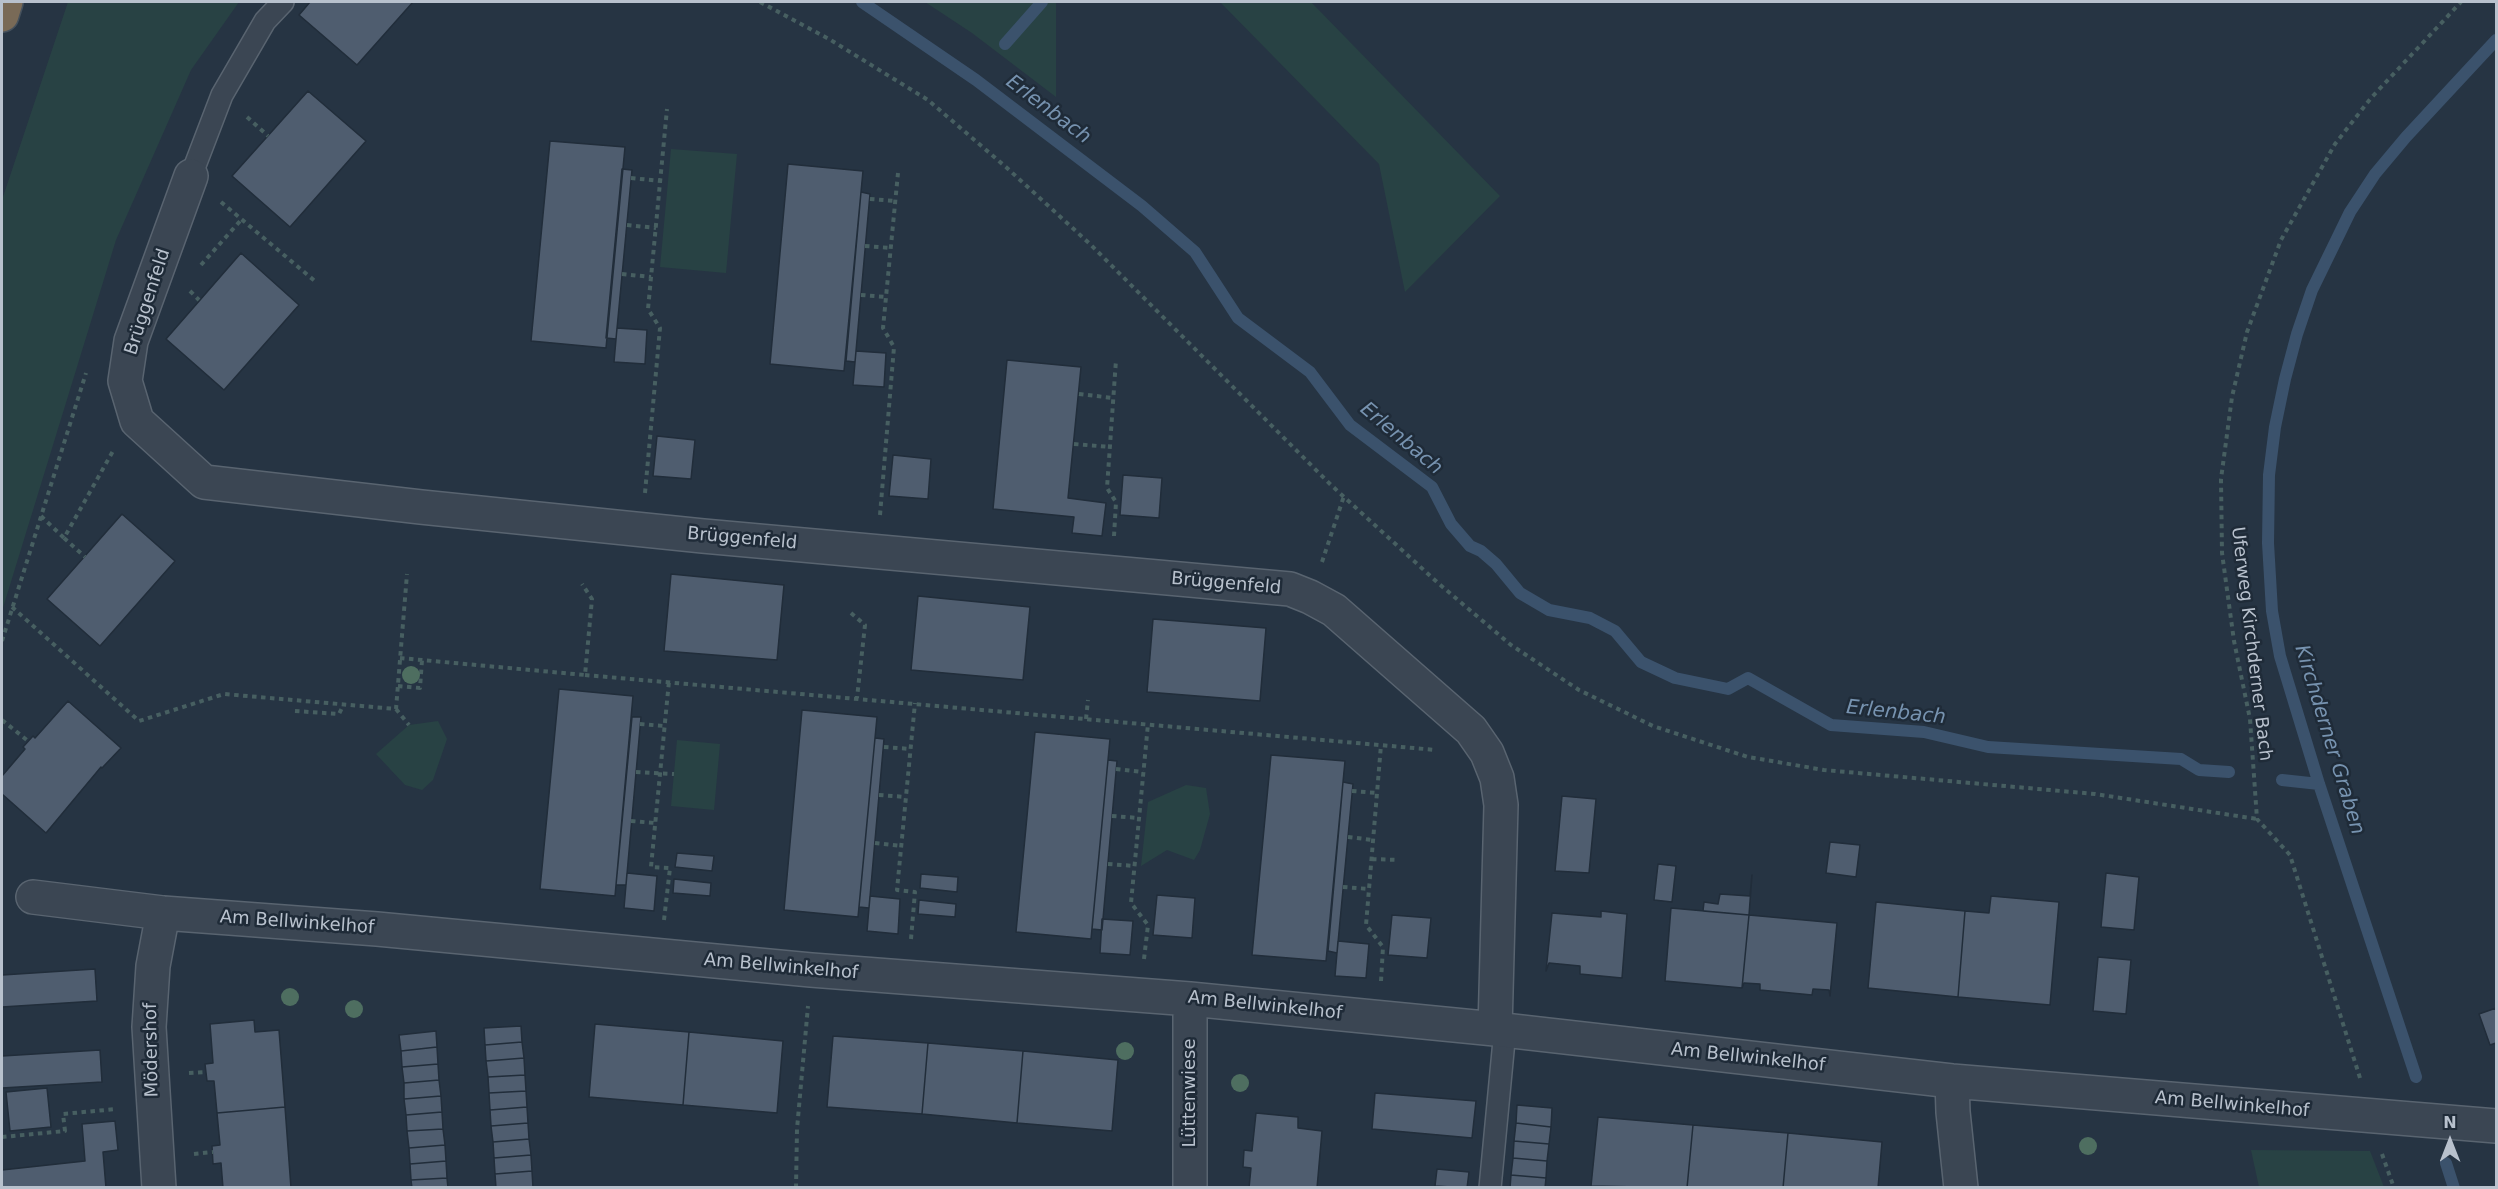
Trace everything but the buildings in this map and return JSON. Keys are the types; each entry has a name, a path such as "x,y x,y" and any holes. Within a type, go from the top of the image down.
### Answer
{"highway":[{"path":"2,15 6,2"}],"street":[{"name":"Brüggenfeld","path":"191,176 131,340 125,381 137,421 204,482 642,530 1290,589 1334,610 1471,730 1487,753 1497,778 1501,805 1500,1030"},
{"name":"Am Bellwinkelhof","path":"33,897 163,913 366,928 908,978 1190,999 1500,1030 1952,1081 2496,1126"},
{"name":"Mödershof","path":"159,1188 149,1027 153,966 163,913"},
{"name":"Lüttenwiese","path":"1190,999 1190,1188"},
{"path":"1952,1081 1961,1188"}],"lane":[{"name":"Brüggenfeld","path":"191,176 222,95 265,21 283,2"},
{"path":"1490,1188 1500,1030"}],"path":[{"path":"760,2 830,39 937,108 1090,244 1344,496 1437,583 1511,645 1579,690 1653,726 1748,757 1824,770 2095,794 2257,819 2290,855 2394,1188"},
{"name":"Uferweg Kirchderner Bach","path":"2257,819 2250,719 2234,641 2222,553 2221,479 2232,397 2247,332 2281,240 2335,144 2371,98 2461,2"},
{"path":"642,530 660,328 648,309 667,110"},
{"path":"877,552 894,347 883,328 898,173"},
{"path":"191,176 316,282"},
{"path":"631,178 661,181"},
{"path":"870,199 895,201"},
{"path":"659,202 666,202"},
{"path":"627,225 656,228"},
{"path":"865,246 891,248"},
{"path":"622,274 651,277"},
{"path":"861,295 886,297"},
{"path":"1113,574 1116,502 1107,488 1116,360"},
{"path":"1079,394 1113,398"},
{"path":"64,538 109,456 137,421"},
{"path":"1074,444 1110,447"},
{"path":"1310,597 1344,496"},
{"path":"41,516 85,557"},
{"path":"396,709 406,574"},
{"path":"582,584 592,599 585,675"},
{"path":"12,607 139,721 224,694 396,709 410,725"},
{"path":"851,613 865,624 856,698"},
{"path":"400,658 1440,750"},
{"path":"398,686 420,688 422,660"},
{"path":"660,956 670,868 651,867 669,681"},
{"path":"1086,719 1088,700"},
{"path":"908,978 915,892 897,890 915,703"},
{"path":"295,711 339,714 344,705"},
{"path":"2,720 28,741"},
{"path":"640,724 664,726"},
{"path":"1140,995 1149,925 1131,903 1148,724"},
{"path":"1378,1018 1383,947 1366,925 1381,745"},
{"path":"884,747 911,749"},
{"path":"1116,769 1143,772"},
{"path":"636,772 674,774"},
{"path":"1352,791 1377,793"},
{"path":"879,795 906,797"},
{"path":"1112,816 1139,818"},
{"path":"631,821 655,823"},
{"path":"1347,837 1373,840"},
{"path":"875,843 901,846"},
{"path":"1372,859 1399,860"},
{"path":"1107,864 1135,866"},
{"path":"1343,887 1369,890"},
{"path":"796,1188 797,1129 808,1005"},
{"path":"2,1137 65,1131 63,1114 119,1109"}],"green space":[{"path":"68,2 239,2 191,70 116,240 2,611 2,200"},
{"path":"925,2 1056,2 1056,97 972,33"},
{"path":"1220,2 1311,2 1500,196 1405,292 1379,164"},
{"path":"671,149 737,154 726,273 660,267"},
{"path":"438,721 447,739 433,780 422,790 405,785 376,754 409,725"},
{"path":"677,740 720,744 714,810 671,806"},
{"path":"1186,785 1206,788 1210,814 1200,850 1194,860 1167,850 1141,866 1148,802"},
{"path":"2251,1150 2370,1151 2384,1187 2259,1187"}],"waterway":[{"name":"Erlenbach","path":"862,2 976,80 1142,206 1195,252 1238,318 1310,372 1350,425 1432,487 1451,524 1470,546 1481,551 1496,564 1520,593 1549,610 1590,618 1615,631 1641,662 1675,678 1728,689 1748,678 1831,725 1924,732 1988,747 2181,759 2199,770 2229,772"},
{"path":"1005,44 1042,2"},
{"name":"Kirchderner Graben","path":"2416,1077 2319,784 2280,656 2272,611 2268,543 2269,475 2275,427 2297,334 2312,290 2350,212 2375,174 2406,137 2496,40"},
{"name":"Erlenbach","path":"2282,780 2319,784"},
{"name":"Kirchderner Graben","path":"2446,1163 2454,1188"}]}
